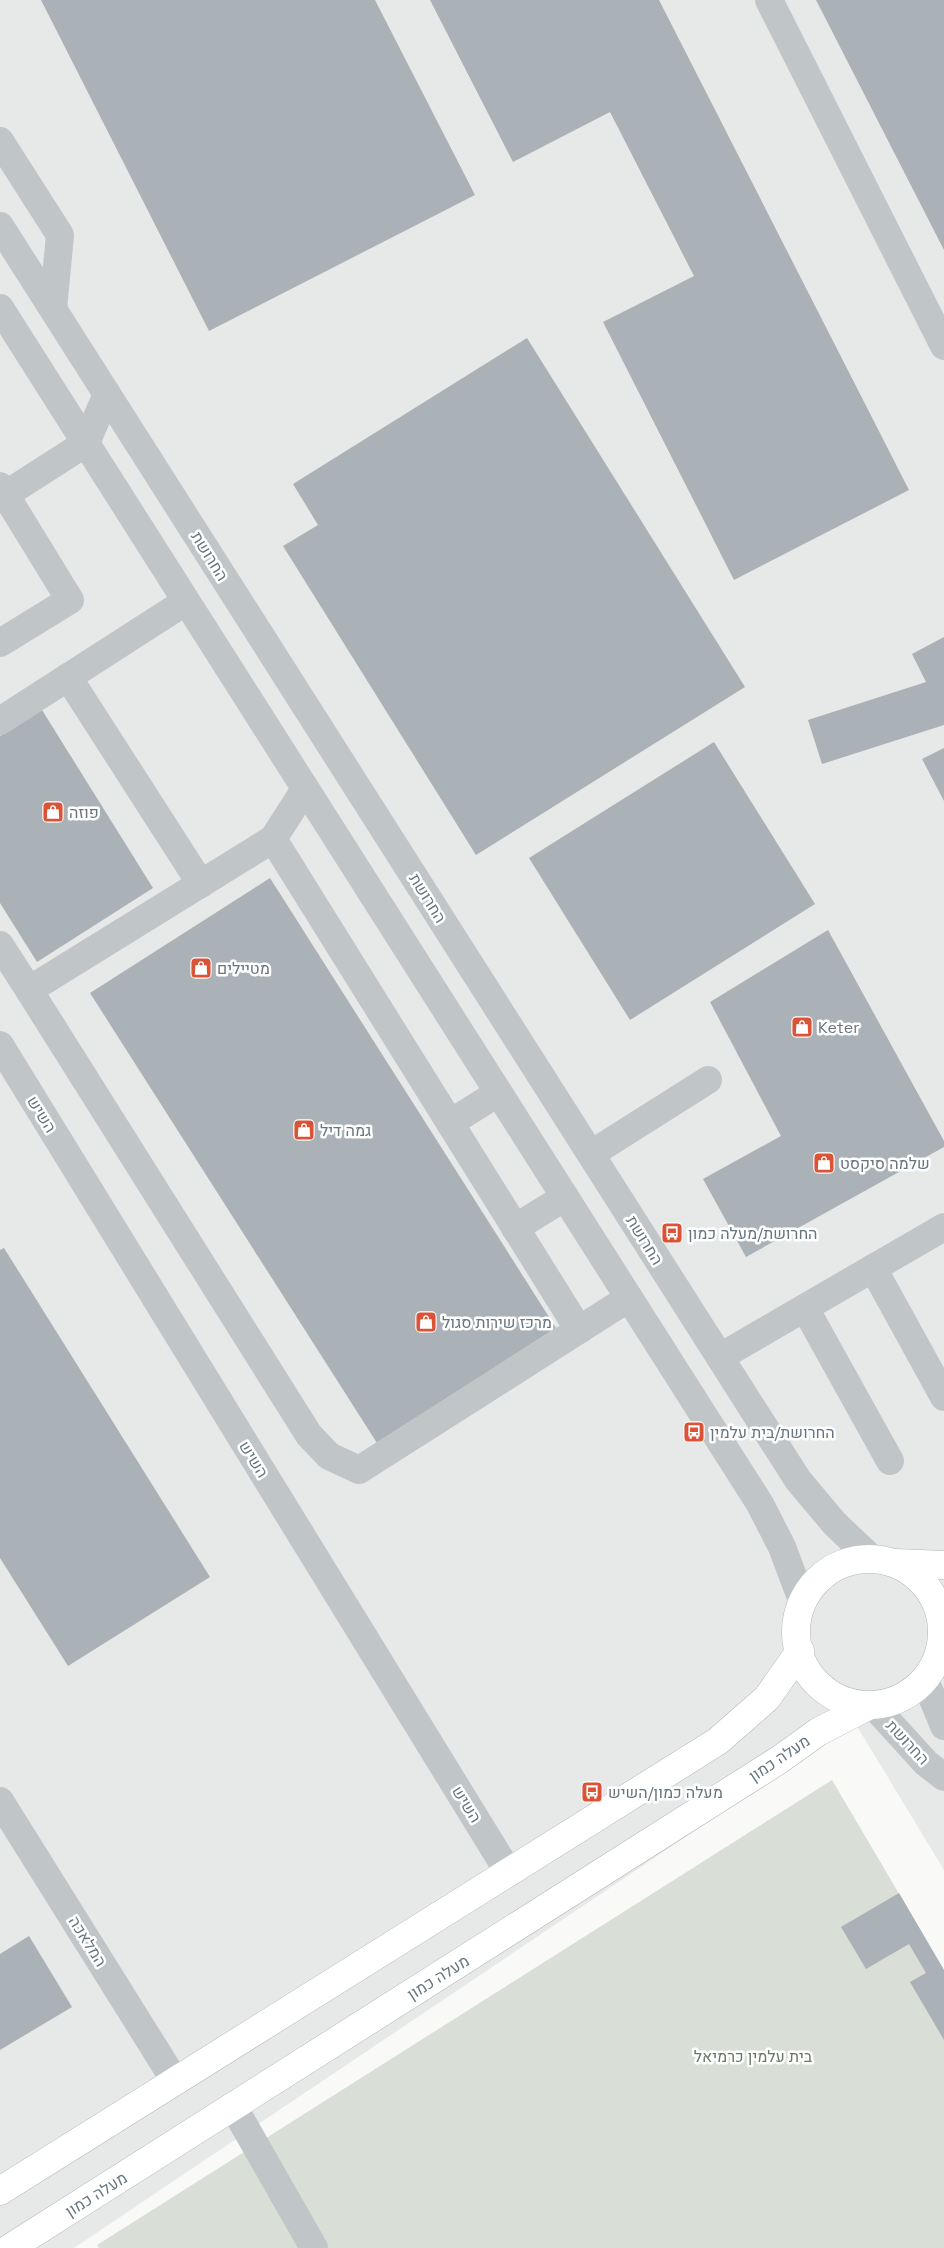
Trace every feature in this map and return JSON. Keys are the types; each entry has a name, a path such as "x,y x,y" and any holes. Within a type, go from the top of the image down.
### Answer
{"main road":[{"path":"883,1561 918,1577 934,1597 942,1619 942,1645 934,1670 917,1689 895,1702 870,1706 841,1701 819,1687 803,1667 795,1626 802,1600 817,1580 845,1562 883,1561 944,1565"},
{"path":"0,2191 718,1741 767,1698 800,1651"},
{"name":"מעלה כמון","path":"10,2248 779,1760 818,1732 870,1706"}],"street":[{"path":"769,0 944,346"},
{"path":"0,141 60,235 53,309"},
{"name":"החרושת","path":"0,226 798,1480 835,1524 883,1561"},
{"path":"0,308 185,602 760,1504 782,1547 802,1600"},
{"path":"0,643 70,600 3,490 86,443 107,394"},
{"path":"0,720 185,602"},
{"path":"68,677 201,884"},
{"path":"29,990 274,839 304,789"},
{"path":"274,839 579,1330"},
{"path":"0,945 309,1435 329,1456 359,1470 629,1298"},
{"name":"השיש","path":"0,1045 509,1873"},
{"path":"591,1154 708,1080"},
{"path":"450,1123 498,1093"},
{"path":"515,1228 564,1197"},
{"path":"720,1357 944,1227"},
{"path":"873,1268 944,1397"},
{"path":"804,1308 890,1460"},
{"path":"934,1670 944,1726"},
{"name":"החרושת","path":"870,1706 926,1763 944,1777"},
{"name":"המלאכה","path":"0,1801 175,2081"},
{"path":"233,2106 314,2248"}],"shaded area":[{"path":"0,0 944,0 944,1870 855,1723 74,2248 0,2248"}],"green space":[{"name":"בית עלמין כרמיאל","path":"832,1780 944,1970 944,2248 99,2248 97,2245"}],"building":[{"path":"41,0 375,0 475,195 209,331"},
{"path":"430,0 659,0 909,490 734,580 603,322 694,276 610,112 513,162"},
{"path":"816,0 944,0 944,250"},
{"path":"527,338 745,687 476,855 283,546 318,525 293,484"},
{"path":"944,637 944,725 822,764 808,720 926,682 912,654"},
{"name":"פוזה","path":"42,710 153,888 37,962 0,903 0,736"},
{"path":"714,742 815,904 630,1020 529,858"},
{"path":"944,748 944,801 922,759"},
{"path":"270,878 556,1328 377,1443 90,993"},
{"path":"828,930 944,1141 944,1147 746,1257 703,1179 781,1136 710,1002"},
{"path":"4,1248 210,1577 68,1666 0,1558 0,1250"},
{"path":"899,1893 944,1970 944,2040 910,1982 926,1973 909,1944 866,1969 841,1927"},
{"path":"29,1936 72,2007 0,2050 0,1954"}],"place":[{"name":"פוזה","path":"53,812"},
{"name":"מטיילים","path":"201,968"},
{"name":"Keter","path":"802,1027"},
{"name":"גמה דיל","path":"304,1130"},
{"name":"שלמה סיקסט","path":"824,1163"},
{"name":"החרושת/מעלה כמון","path":"672,1233"},
{"name":"מרכז שירות סגול","path":"426,1322"},
{"name":"החרושת/בית עלמין","path":"694,1432"},
{"name":"מעלה כמון/השיש","path":"592,1792"}]}
